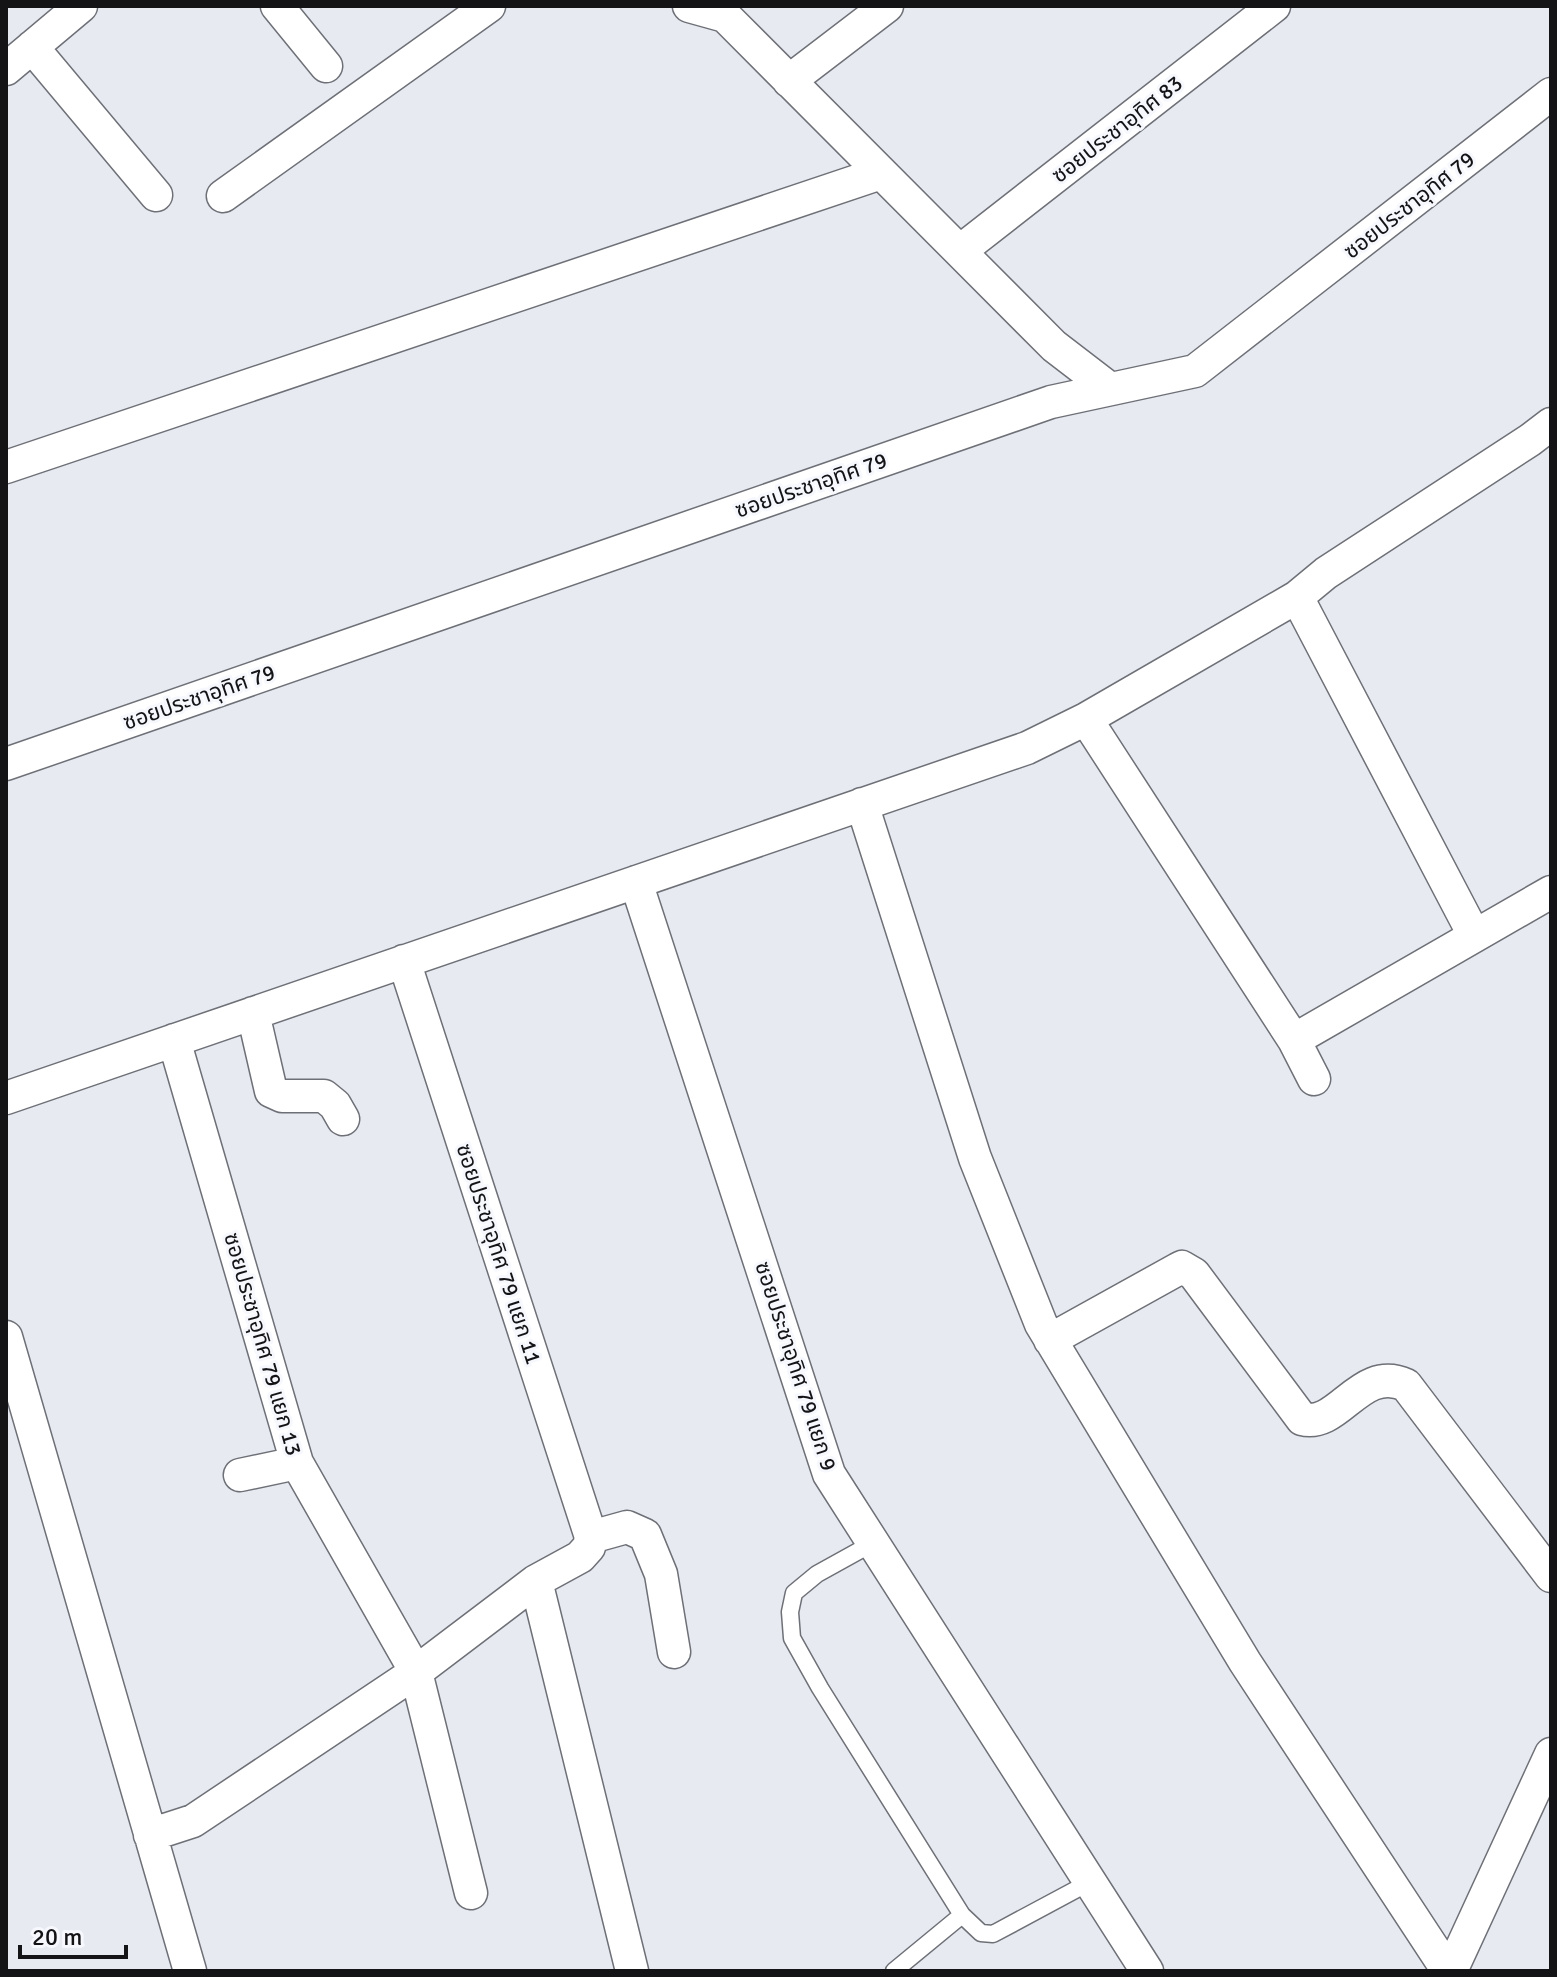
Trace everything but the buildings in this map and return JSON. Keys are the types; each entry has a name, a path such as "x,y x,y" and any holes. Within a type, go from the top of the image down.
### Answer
{"street":[{"path":"6,69 81,6"},
{"path":"277,6 326,66"},
{"path":"223,196 489,6"},
{"path":"689,6 725,16 1054,346 1110,389"},
{"path":"789,81 887,6"},
{"name":"ซอยประชาอุทิศ 83","path":"960,251 1274,6"},
{"path":"32,47 156,195"},
{"name":"ซอยประชาอุทิศ 79","path":"6,764 1051,402 1195,371 1551,94"},
{"path":"6,467 881,173"},
{"path":"6,1098 1027,748 1086,719 1297,597 1326,573 1544,442"},
{"path":"1297,597 1474,935"},
{"path":"1086,719 1294,1040 1314,1079"},
{"path":"862,804 975,1158 1041,1324 1245,1662 1450,1971"},
{"name":"ซอยประชาอุทิศ 79 แยก 9","path":"636,882 829,1474 1147,1971"},
{"path":"1294,1040 1551,892"},
{"name":"ซอยประชาอุทิศ 79 แยก 11","path":"404,961 590,1542"},
{"path":"253,1013 271,1091 282,1096 324,1096 335,1105 343,1119"},
{"name":"ซอยประชาอุทิศ 79 แยก 13","path":"174,1040 297,1463 416,1672 471,1893"},
{"path":"1050,1340 1178,1269 1188,1269 1302,1419 1322,1418 1374,1381 1397,1381 1406,1385 1551,1576"},
{"path":"6,1337 190,1971"},
{"path":"240,1475 297,1463"},
{"path":"150,1835 193,1821 416,1672 536,1581 580,1557 590,1542 627,1527 645,1535 661,1574 674,1652"},
{"path":"536,1581 632,1971"},
{"path":"1450,1971 1551,1754"}],"lane":[{"path":"873,1543 817,1574 794,1593 790,1612 792,1638 962,1915 981,1933 993,1934 1090,1882"},
{"path":"894,1971 962,1915"}]}
